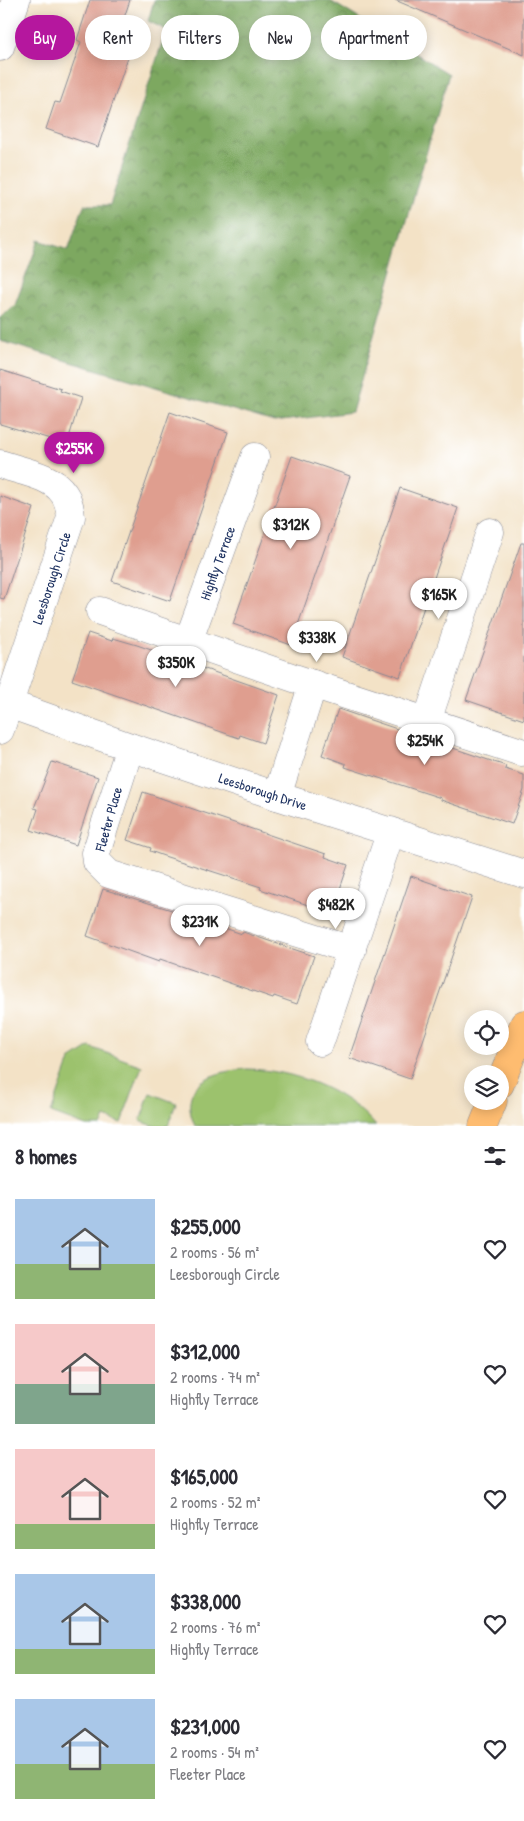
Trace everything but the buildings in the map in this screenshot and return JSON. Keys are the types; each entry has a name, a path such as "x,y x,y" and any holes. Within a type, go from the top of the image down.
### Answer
{"main road":[{"path":"508,1065 524,1024"},
{"path":"483,1126 489,1110"}],"street":[{"path":"0,47 16,0"},
{"name":"Highfly Terrace","path":"188,642 255,456"},
{"name":"Leesborough Circle","path":"0,464 50,480 64,493 69,504 71,517 0,730"},
{"path":"427,721 490,532"},
{"path":"100,611 313,684 521,752"},
{"path":"277,796 313,684"},
{"name":"Leesborough Drive","path":"9,704 130,747 277,796 391,831 522,876"},
{"name":"Fleeter Place","path":"130,747 96,853 97,862 109,874 352,950"},
{"path":"320,1042 391,831"}],"green space":[{"path":"154,0 329,0 353,15 321,15 321,60 426,60 449,74 352,412 274,422 0,341 0,318 15,305 39,240 68,250 84,205 110,205 161,46 161,60 239,60 239,15 161,15 161,28 151,22 150,15"},
{"path":"90,1047 142,1066 121,1123 105,1117 101,1126 86,1126 51,1113 70,1060"},
{"path":"247,1069 282,1073 317,1084 349,1102 376,1126 195,1126 190,1112 190,1100 194,1090 201,1082 221,1073"},
{"path":"150,1093 176,1103 168,1126 154,1126 140,1121"}]}
